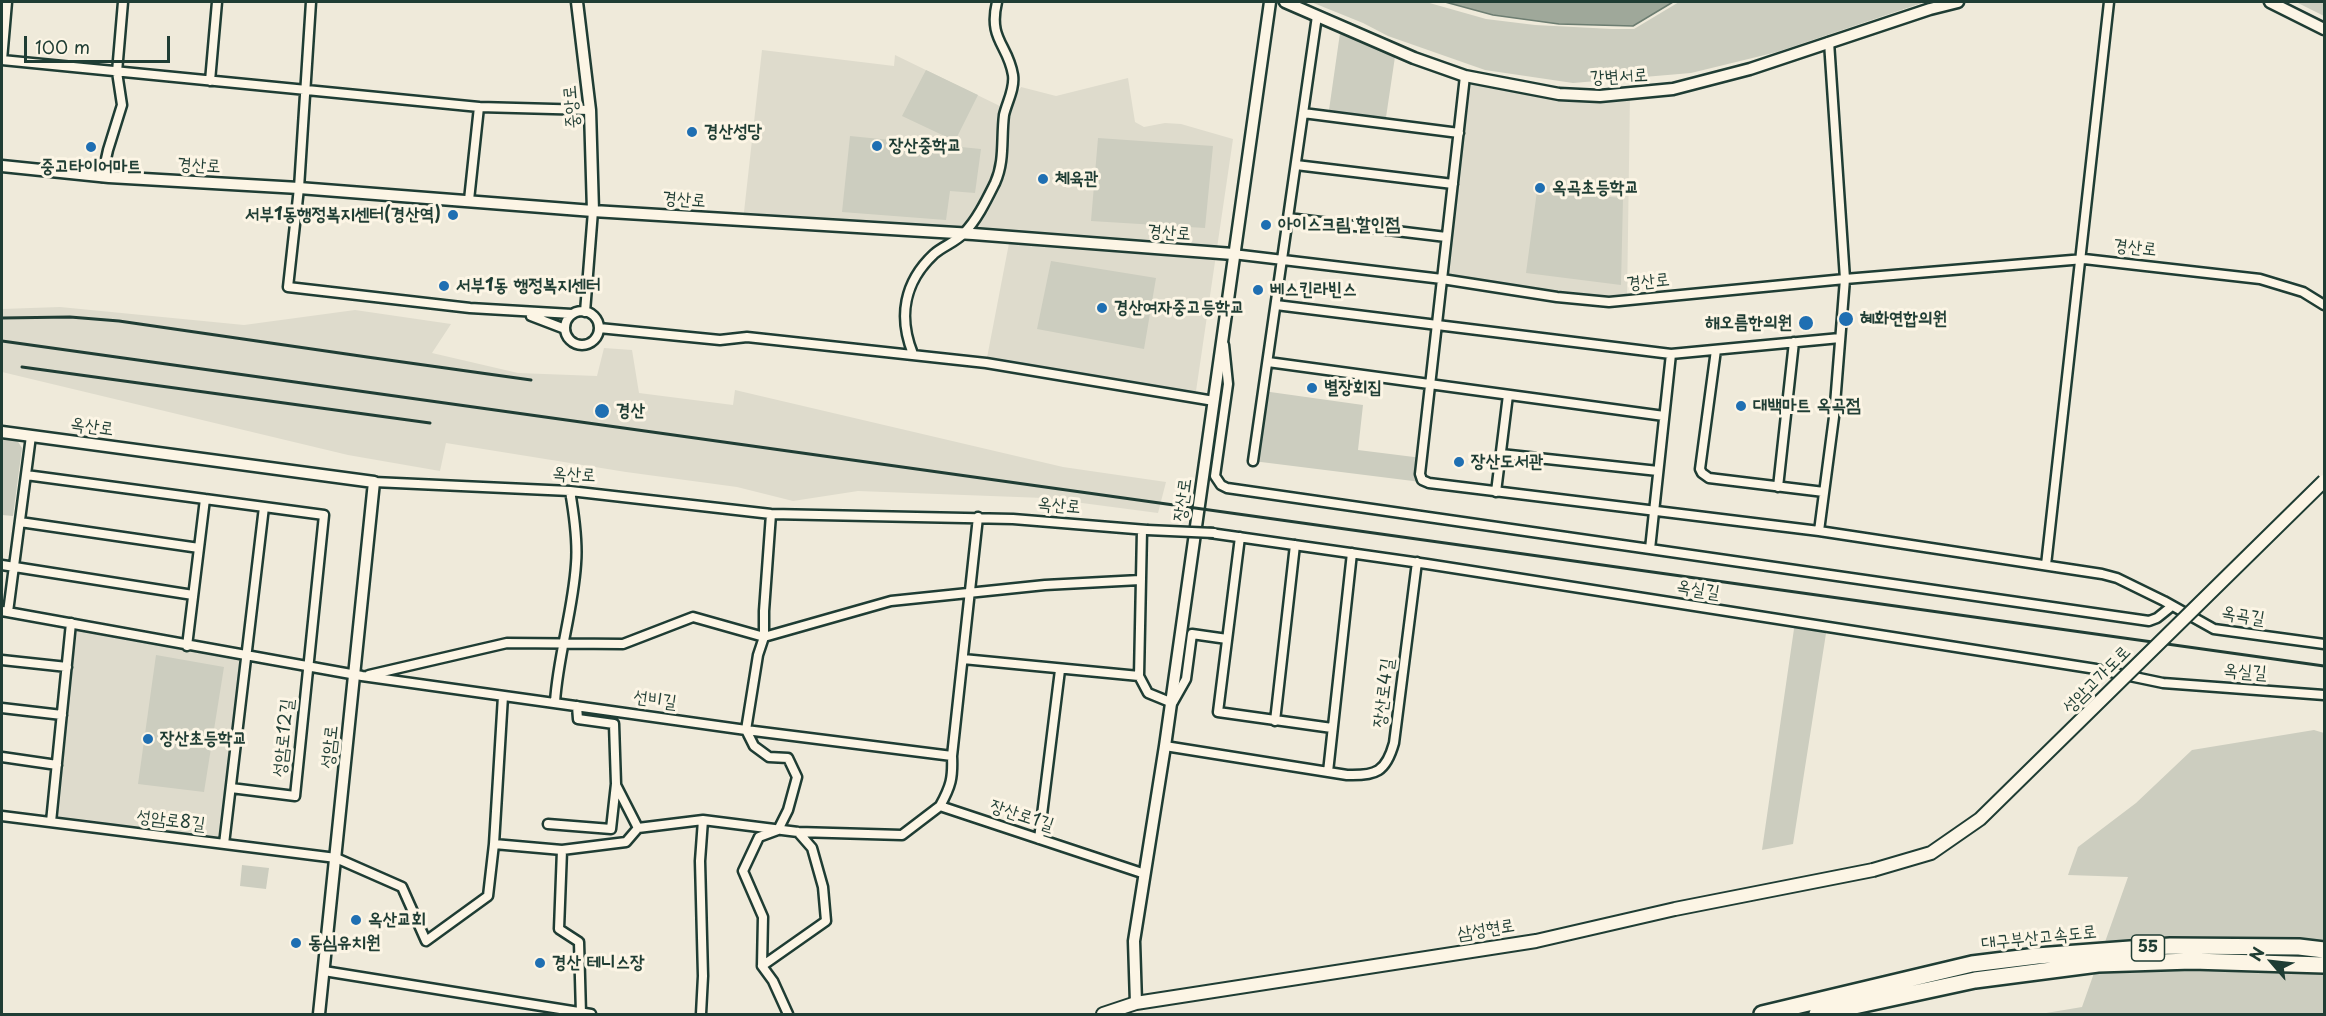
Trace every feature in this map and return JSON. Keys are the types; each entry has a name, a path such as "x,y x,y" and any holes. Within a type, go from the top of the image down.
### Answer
{"highway":[{"name":"대구부산고속도로","path":"1762,1014 1972,964 2037,956 2170,946 2300,947 2325,950"},
{"name":"대구부산고속도로","path":"1817,1014 1975,980 2098,964 2192,961 2325,965"}],"main road":[{"name":"성암고가도로","path":"1873,870 1931,853 1980,819 2325,481"},
{"name":"삼성현로","path":"1102,1014 1136,1003 1536,941 1675,909 1873,870"}],"street":[{"path":"7,2 2,60 479,107 590,110"},
{"path":"102,177 108,150 123,105 117,72 123,2"},
{"path":"210,81 217,2"},
{"path":"310,2 299,188 288,286 510,312 572,314 585,312 595,317 599,328 591,343 581,346 570,341 565,329 566,321 572,314"},
{"name":"중앙로","path":"577,2 590,110 593,211"},
{"path":"913,354 904,326 912,285 918,272 935,254 964,234 995,182 1003,156 1004,117 1013,76 994,28 997,2"},
{"name":"장산로","path":"1136,1003 1134,941 1165,746 1270,2"},
{"name":"강변서로","path":"1285,2 1414,58 1465,76 1559,94 1600,96 1673,89 1750,69 1958,2"},
{"path":"2046,565 2109,2"},
{"path":"2270,2 2325,29"},
{"path":"1253,461 1317,16"},
{"path":"1819,531 1834,417 1845,279 1828,42"},
{"path":"1430,385 1465,76"},
{"path":"469,200 479,107"},
{"path":"1303,113 1459,133"},
{"path":"1296,165 1453,184"},
{"name":"경산로","path":"2,166 102,177 299,188 593,211 964,234 1233,254 1609,302 1845,279 2080,260 2181,269 2277,282 2303,292 2325,305"},
{"path":"585,312 593,211"},
{"path":"1288,218 1446,237"},
{"path":"1276,305 1671,354 1840,338"},
{"path":"510,312 539,318 565,329"},
{"path":"599,328 720,340 747,337 913,354 986,363 1214,401"},
{"path":"1223,332 1228,384 1215,476 1221,485 1227,488 2149,621 2157,618 2168,603"},
{"path":"1778,487 1794,342"},
{"path":"1716,350 1701,473 1709,478 1824,492"},
{"path":"1650,549 1671,354"},
{"path":"1268,362 1664,416"},
{"name":"옥곡길","path":"1430,385 1420,474 1422,480 1428,483 1819,531 2046,565 2117,578 2214,628 2325,644"},
{"path":"1496,492 1508,396"},
{"name":"옥산로","path":"2,432 374,482 570,491 771,514 978,517 1212,533"},
{"path":"31,436 14,566 5,612 358,675 507,644 623,644 693,617 764,637 891,601 970,592 1140,580"},
{"path":"1501,454 1658,471"},
{"path":"26,475 264,507 224,844"},
{"name":"성암로","path":"319,1014 358,675 374,482"},
{"path":"555,702 559,663 577,563 570,491"},
{"path":"187,646 205,499"},
{"name":"성암로12길","path":"231,788 295,796 324,515 264,507"},
{"path":"771,514 764,637 758,655 746,730 754,746 769,758 788,758 797,777 788,810 778,830 759,837 742,871 763,917 762,966 773,981 788,1014"},
{"path":"503,696 494,844 562,850 626,842 638,828 703,820 798,832 902,835 940,806 950,788 953,776 952,756 978,517"},
{"path":"20,522 199,548"},
{"path":"1145,530 1140,580 1139,676 1148,693 1170,704 1186,679 1192,634 1227,639"},
{"name":"옥실길","path":"1212,533 1417,562 2096,669 2163,683 2325,695"},
{"path":"1240,537 1218,712 1332,728"},
{"path":"1275,721 1295,545"},
{"path":"1328,772 1352,553"},
{"name":"장산로4길","path":"1165,746 1328,772 1364,775 1378,772 1389,760 1394,743 1417,562"},
{"path":"2,565 193,595"},
{"path":"51,822 71,623"},
{"path":"963,659 1139,676"},
{"path":"2,660 67,667"},
{"path":"1039,839 1060,670"},
{"name":"선비길","path":"358,675 746,730 952,756"},
{"path":"548,825 611,829 616,784 614,724 578,719 577,706"},
{"path":"2,708 62,715"},
{"path":"2,757 57,765"},
{"path":"616,784 638,828"},
{"name":"장산로1길","path":"940,806 1145,873"},
{"name":"성암로8길","path":"2,816 336,858 402,887 426,941 488,896 494,844"},
{"path":"690,1014 700,1013 703,976 700,861 703,820"},
{"path":"762,966 826,921 823,887 812,848 798,832"},
{"path":"562,850 559,929 579,942 581,1014"},
{"path":"324,971 591,1014"}],"shaded area":[{"path":"1311,2 1426,2 1486,19 1535,25 1634,29 1679,2 1925,2 1777,52 1691,73 1573,83 1485,70 1388,36"},
{"path":"1445,2 1673,2 1633,26 1559,24 1493,15"},
{"path":"2296,2 2324,2 2324,16"},
{"path":"1341,26 1396,50 1385,124 1328,117"},
{"path":"762,50 894,66 895,55 1006,109 1006,112 1021,87 1056,96 1128,78 1135,122 1144,127 1165,123 1181,124 1233,139 1195,398 986,363 1010,238 975,234 976,218 964,234 743,221"},
{"path":"926,70 978,95 955,141 902,116"},
{"name":"옥곡초등학교","path":"1465,76 1559,94 1630,94 1627,301 1442,279"},
{"path":"850,136 981,149 975,193 950,191 946,220 842,212"},
{"path":"1098,138 1213,146 1205,228 1091,221"},
{"path":"1537,191 1623,198 1621,285 1526,273"},
{"path":"1051,261 1156,278 1144,349 1037,329"},
{"path":"60,307 244,325 355,310 451,324 432,353 518,373 597,376 604,348 632,350 639,393 733,405 735,390 1063,467 1166,482 1158,513 1044,498 858,491 793,501 737,487 446,443 440,471 348,455 2,372 2,309"},
{"path":"1263,391 1363,405 1358,450 1422,458 1420,474 1429,483 1253,461"},
{"path":"2,435 15,437 22,448 13,516 2,515"},
{"path":"1795,622 1827,627 1793,844 1762,850"},
{"name":"장산초등학교","path":"71,623 247,657 224,844 51,822"},
{"path":"156,655 224,667 204,792 138,784"},
{"path":"2314,730 2324,733 2324,1014 2040,1014 2082,1007 2128,877 2068,875 2078,847 2136,803 2192,750"},
{"path":"242,865 269,868 266,889 240,886"}],"railway":[{"path":"2,318 70,317 119,321 374,358"},
{"path":"2,341 2324,666"},
{"path":"367,357 531,380"},
{"path":"22,367 430,423"}],"place":[{"name":"경산성당","path":"692,132"},
{"name":"장산중학교","path":"877,146"},
{"name":"중고타이어마트","path":"91,147"},
{"name":"체육관","path":"1043,179"},
{"name":"옥곡초등학교","path":"1540,188"},
{"name":"서부1동행정복지센터(경산역)","path":"453,215"},
{"name":"아이스크림 할인점","path":"1266,225"},
{"name":"서부1동 행정복지센터","path":"444,286"},
{"name":"베스킨라빈스","path":"1258,290"},
{"name":"경산여자중고등학교","path":"1102,308"},
{"name":"혜화연합의원","path":"1846,319"},
{"name":"해오름한의원","path":"1806,323"},
{"name":"별장회집","path":"1312,388"},
{"name":"대백마트 옥곡점","path":"1741,406"},
{"name":"경산","path":"602,411"},
{"name":"장산도서관","path":"1459,462"},
{"name":"장산초등학교","path":"148,739"},
{"name":"옥산교회","path":"356,920"},
{"name":"동심유치원","path":"296,943"},
{"name":"경산 테니스장","path":"540,963"}]}
